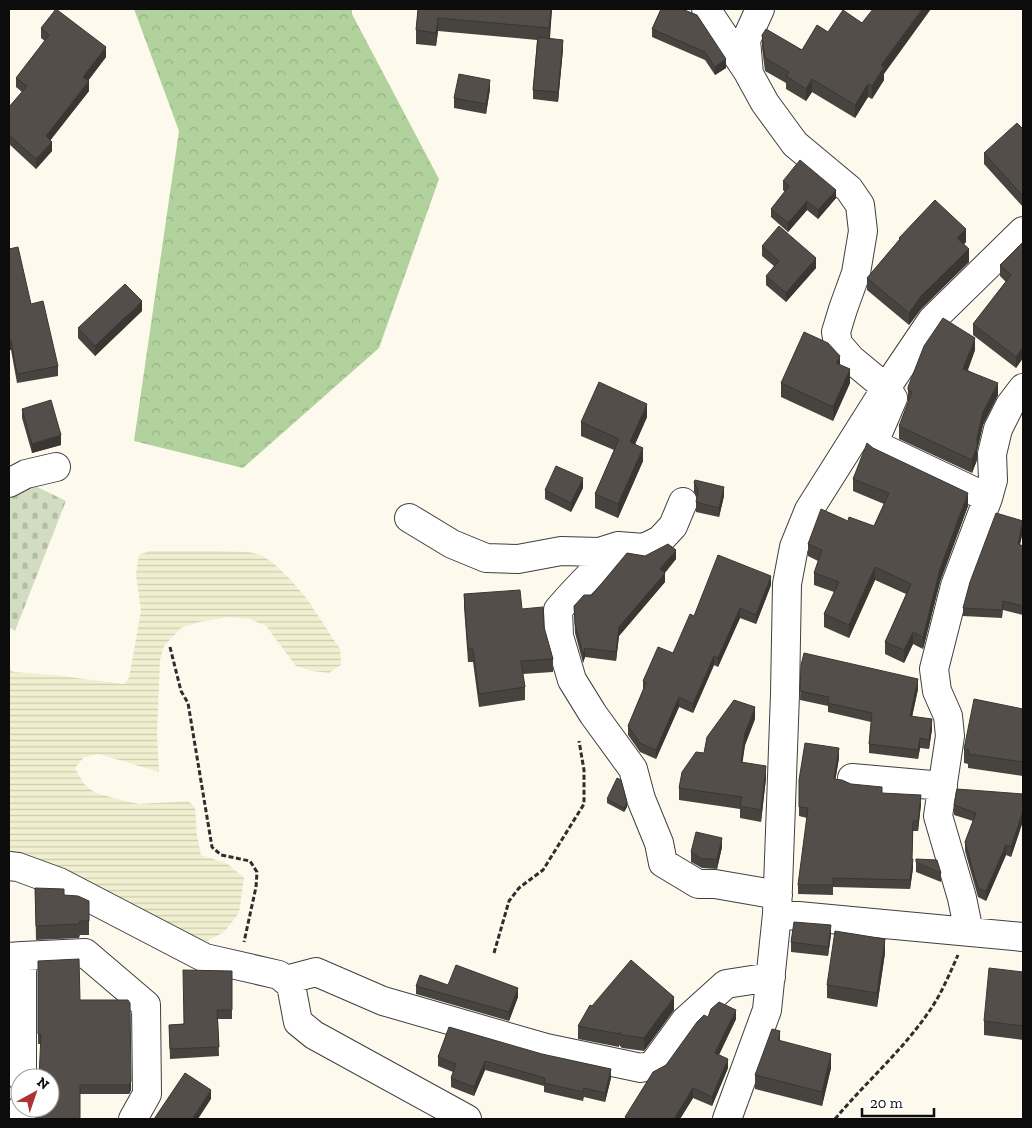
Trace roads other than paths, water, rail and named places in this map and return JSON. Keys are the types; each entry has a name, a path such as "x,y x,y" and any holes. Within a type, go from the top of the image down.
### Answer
{"street":[{"path":"706,9 749,74 765,103 796,144 849,189 860,205 863,231 856,273 836,332 838,344 851,359 886,388 893,398 875,440 880,447 988,498"},
{"path":"749,74 746,40 760,9"},
{"path":"727,1119 767,1010 771,977 777,905 787,584 794,547 809,510 886,388 932,320 1023,231"},
{"path":"969,932 962,898 938,816 950,736 948,716 937,691 934,669 955,586 993,480 992,454 998,429 1010,405 1023,388"},
{"path":"9,484 26,474 56,467"},
{"path":"409,518 452,544 486,558 518,559 561,551 599,552 618,546 644,548 660,540 674,526 683,502"},
{"path":"618,546 558,610 559,636 572,680 593,714 633,769 641,799 659,843 663,863 698,884 715,884 777,905 969,932 1023,937"},
{"path":"852,778 943,786"},
{"path":"9,866 18,867 59,882 206,958 280,976 291,984 298,1022 314,1036 467,1119"},
{"path":"22,1068 16,956 85,953 146,1005 147,1094 133,1119"},
{"path":"286,980 316,972 383,1001 546,1048 641,1068 653,1065 685,1021 726,984 771,977"}]}
